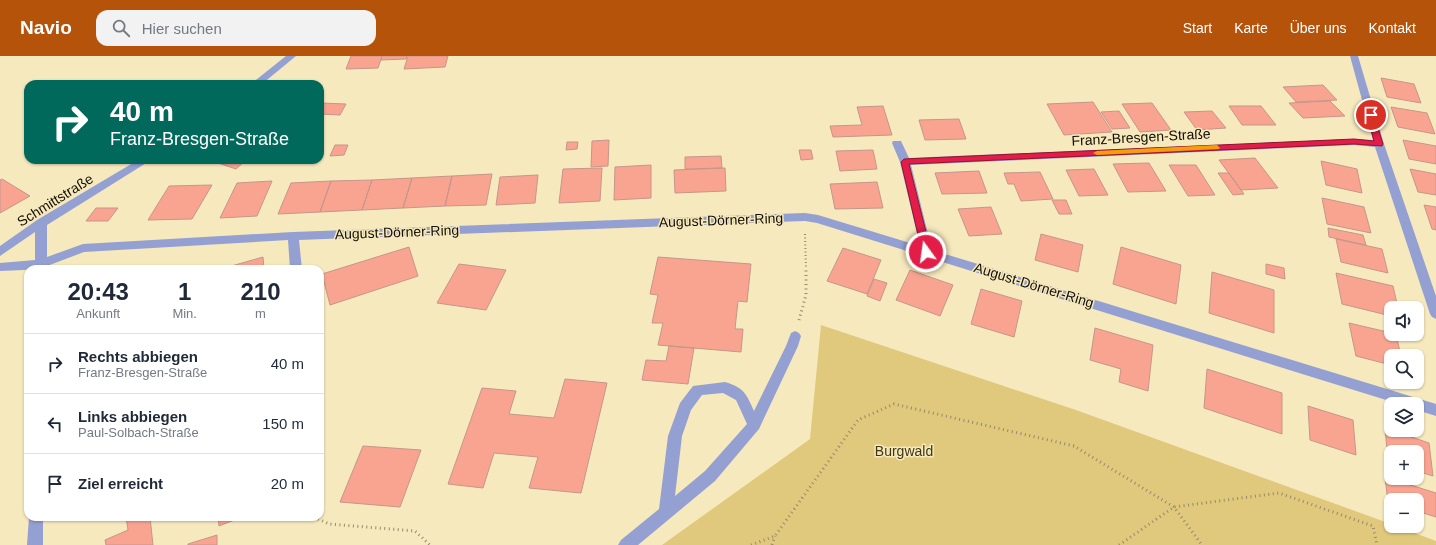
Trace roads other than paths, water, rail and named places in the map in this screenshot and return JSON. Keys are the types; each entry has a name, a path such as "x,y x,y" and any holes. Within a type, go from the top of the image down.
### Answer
{"street":[{"path":"261,80 292,56"},
{"path":"1354,56 1379,144 1436,314"},
{"name":"Franz-Bresgen-Straße","path":"904,162 1354,142 1379,144"},
{"path":"897,143 904,162 926,252"},
{"name":"Schmittstraße","path":"0,252 41,223 139,164"},
{"name":"August-Dörner-Ring","path":"45,265 83,248 293,236 805,217 818,219 1394,397"},
{"path":"41,223 41,265"},
{"path":"293,236 296,265"},
{"name":"August-Dörner-Ring","path":"0,267 24,267"},
{"path":"626,545 710,476 754,425 792,346 795,336"},
{"path":"666,512 674,436 685,407 698,390 725,387 741,396 754,425"},
{"name":"August-Dörner-Ring","path":"1424,406 1436,410"},
{"path":"36,521 36,545"}],"park label":[{"name":"Burgwald","path":"904,451"}]}
